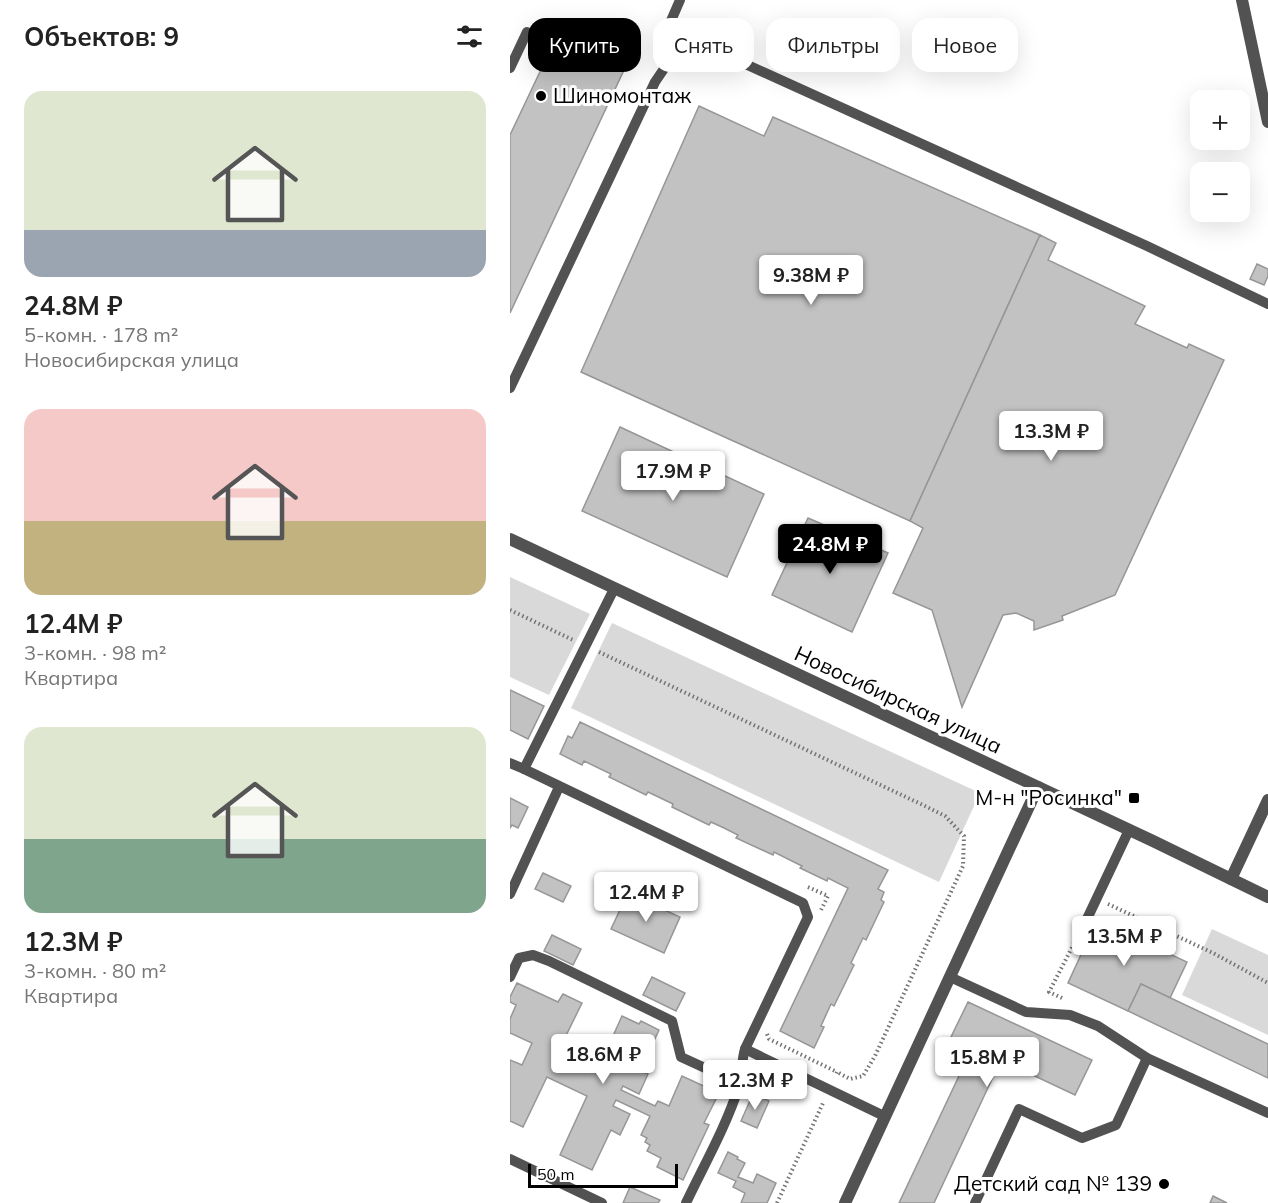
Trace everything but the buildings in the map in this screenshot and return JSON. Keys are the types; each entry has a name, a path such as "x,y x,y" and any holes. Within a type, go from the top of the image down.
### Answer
{"street":[{"path":"1242,0 1268,122"},
{"name":"Новосибирская улица","path":"510,539 1268,897"},
{"path":"845,1203 1038,787"},
{"path":"1231,879 1268,800"}],"lane":[{"path":"672,18 680,0"},
{"path":"510,68 527,32"},
{"path":"754,68 1136,241 1268,304"},
{"path":"510,388 513,372 662,72"},
{"path":"524,769 615,589"},
{"path":"510,763 803,903 808,917 745,1049 740,1084 720,1133 686,1203"},
{"path":"510,894 559,787"},
{"path":"1083,925 1129,830"},
{"path":"510,977 519,957 533,955 549,961 672,1021 681,1058 740,1084"},
{"path":"950,977 1026,1012 1070,1016 1098,1026 1147,1058 1268,1113"},
{"path":"745,1049 884,1116"},
{"path":"975,1203 1019,1109 1082,1138 1116,1125 1147,1058"},
{"path":"510,1159 602,1203"}],"path":[{"path":"510,610 925,806 945,816 964,836 963,866 863,1076 850,1079 769,1039 766,1030"},
{"path":"807,886 828,896 819,916"},
{"path":"1096,899 1213,953 1268,983"},
{"path":"1049,992 1083,925"},
{"path":"777,1203 837,1072"}],"shaded area":[{"path":"510,577 590,614 549,695 510,677"},
{"path":"612,623 980,793 939,882 571,708"},
{"path":"1212,929 1268,955 1268,1035 1182,995"}],"place":[{"name":"Шиномонтаж","path":"541,96"},
{"name":"М-н \"Росинка\"","path":"1134,798"},
{"name":"Детский сад № 139","path":"1164,1184"}]}
